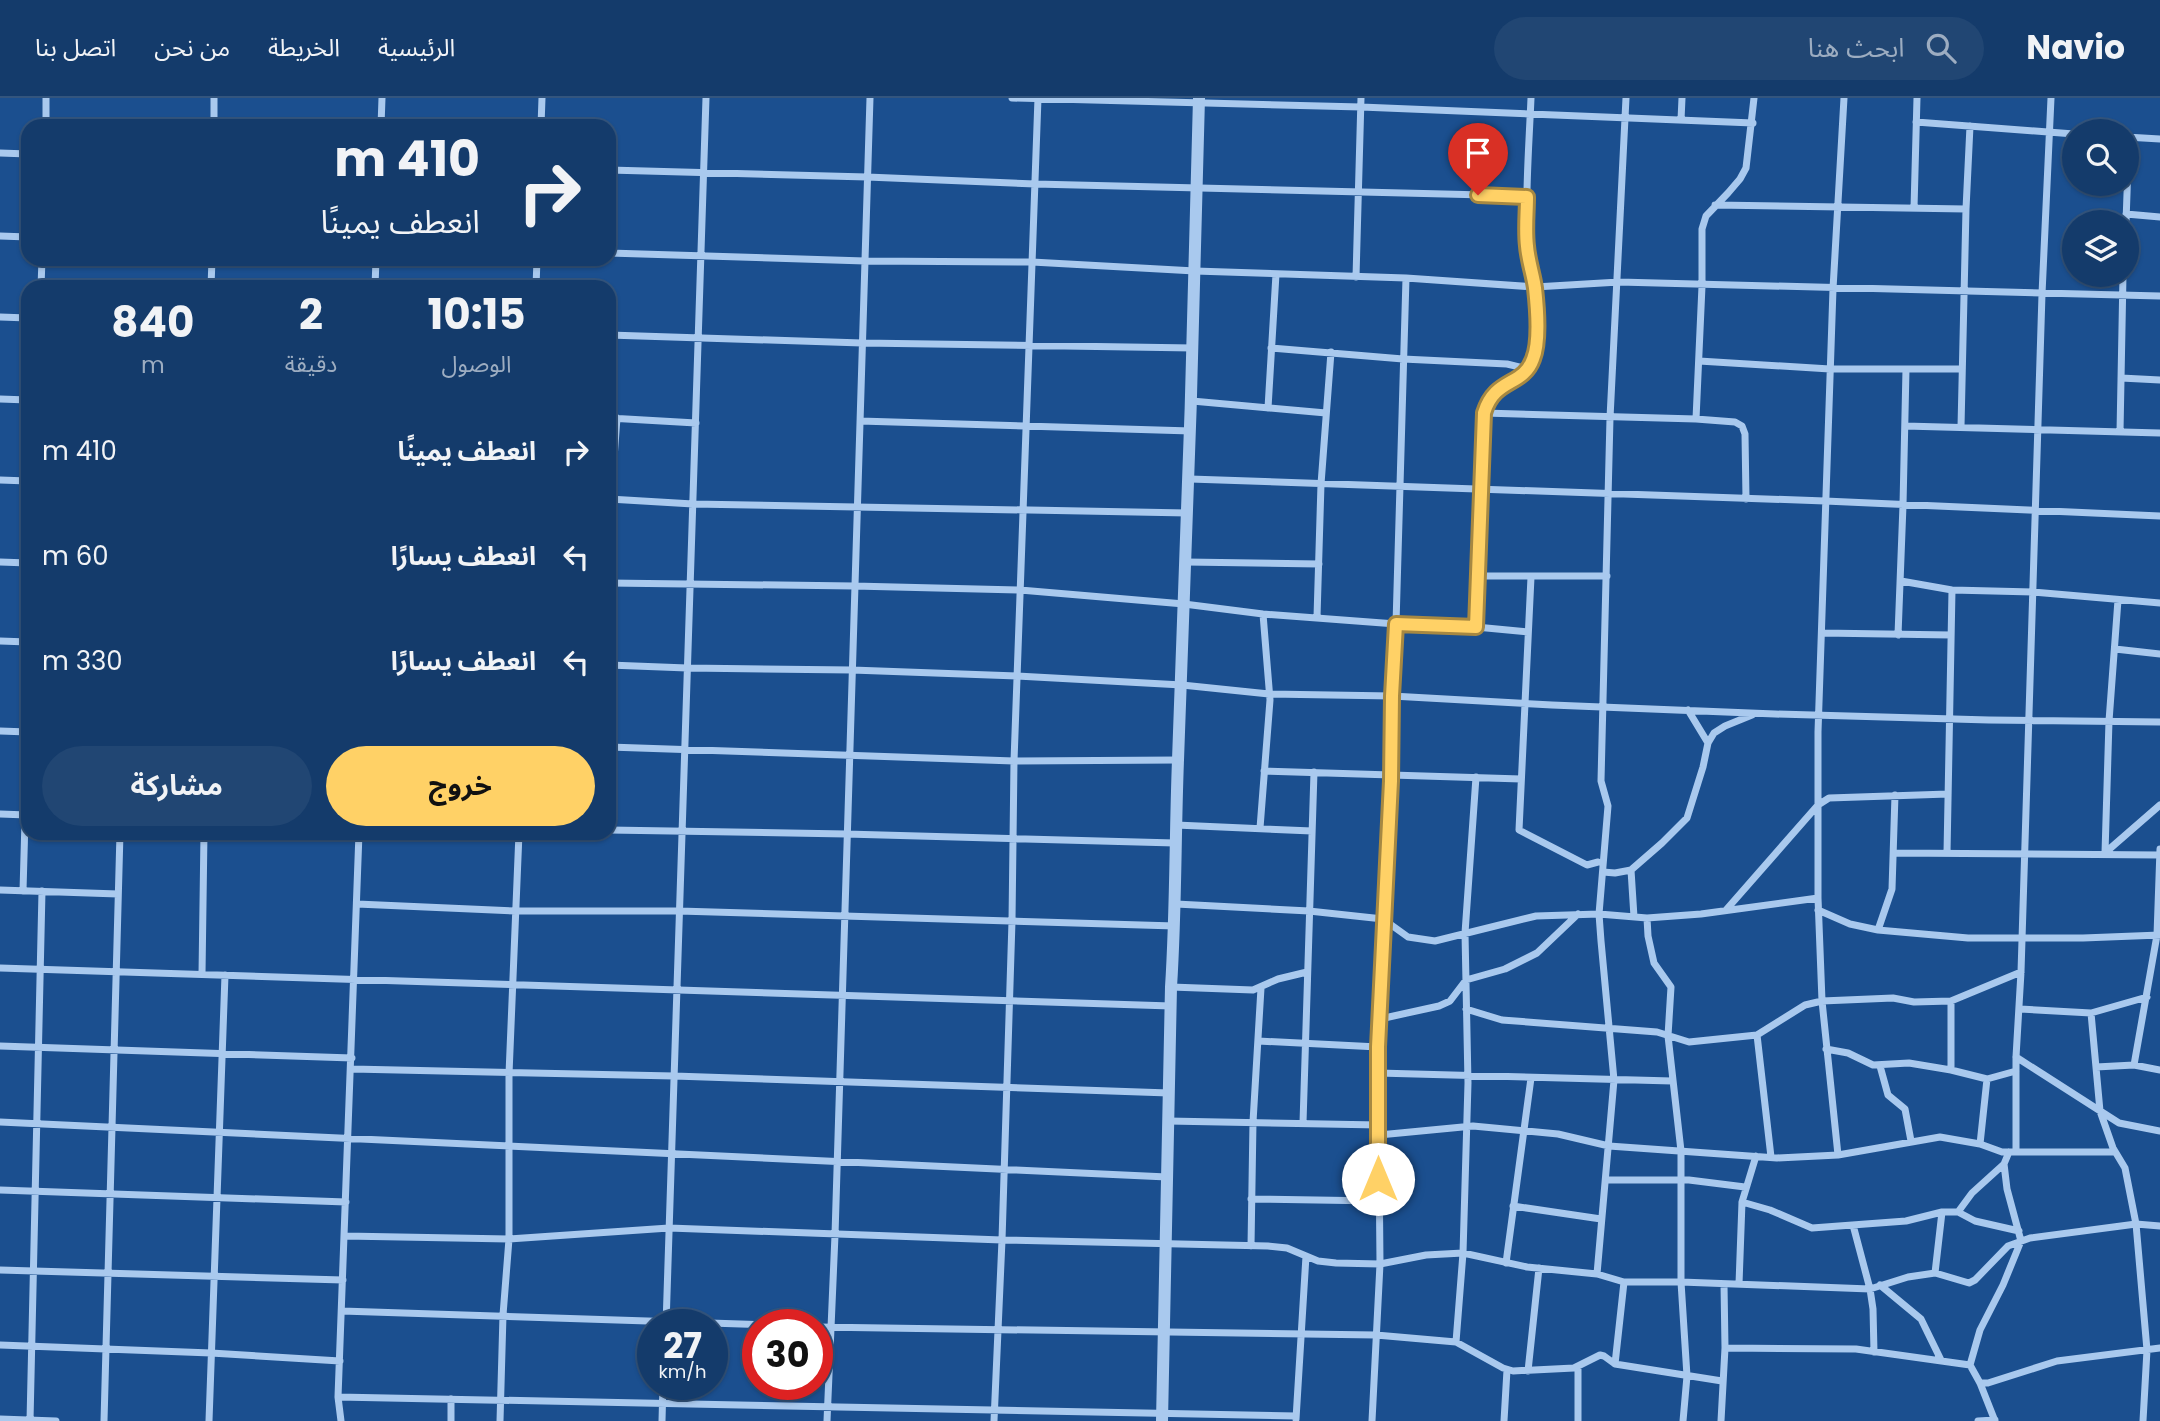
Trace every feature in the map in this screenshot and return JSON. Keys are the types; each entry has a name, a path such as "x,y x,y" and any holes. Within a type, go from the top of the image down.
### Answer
{"street":[{"path":"46,119 47,98"},
{"path":"214,98 214,119"},
{"path":"381,119 382,98"},
{"path":"541,119 542,98"},
{"path":"666,1309 706,98"},
{"path":"831,1309 870,98"},
{"path":"1012,98 1199,101 1752,123"},
{"path":"994,1421 1038,98"},
{"path":"1356,277 1362,98"},
{"path":"1476,627 1484,413 1497,390 1528,369 1536,351 1535,287 1527,246 1531,98"},
{"path":"1597,1274 1614,1080 1599,914 1608,806 1601,780 1610,418 1619,282 1626,98"},
{"path":"1681,120 1682,98"},
{"path":"1696,419 1702,229 1706,215 1740,179 1746,168 1754,98"},
{"path":"1838,1155 1822,1001 1818,911 1818,805 1825,501 1844,98"},
{"path":"1914,208 1917,98"},
{"path":"1958,1212 1972,1193 2004,1164 2012,1152 2020,1009 2037,429 2051,98"},
{"path":"1162,1417 1175,843 1190,480 1199,101"},
{"path":"1916,122 2062,134"},
{"path":"1961,428 1970,127"},
{"path":"2139,138 2160,139"},
{"path":"0,153 21,154"},
{"path":"616,170 1527,197"},
{"path":"1714,205 1966,209"},
{"path":"2139,218 2160,217"},
{"path":"0,236 21,237"},
{"path":"616,253 865,261 1032,262 1406,278 1535,287 1619,282 2160,296"},
{"path":"1268,408 1276,274"},
{"path":"1373,1421 1380,1264 1378,1047 1392,774 1392,696 1406,278"},
{"path":"2120,432 2122,287"},
{"path":"0,317 21,318"},
{"path":"616,335 862,343 1193,348"},
{"path":"1271,348 1507,364 1528,369"},
{"path":"1317,617 1321,484 1331,352"},
{"path":"1699,361 1830,369 1962,369"},
{"path":"1898,635 1906,369"},
{"path":"2121,378 2160,380"},
{"path":"0,399 21,400"},
{"path":"1192,401 1326,413"},
{"path":"1484,413 1735,422 1742,426 1745,434 1746,499"},
{"path":"616,418 696,423"},
{"path":"860,421 1191,431"},
{"path":"1905,426 2160,433"},
{"path":"0,480 21,481"},
{"path":"1190,480 1825,501 2160,516"},
{"path":"616,499 857,508 1188,513"},
{"path":"0,562 21,563"},
{"path":"1186,562 1319,564"},
{"path":"1478,576 1607,576"},
{"path":"1531,577 1519,830 1587,865 1598,862"},
{"path":"1901,581 1952,590 2033,592 2160,603"},
{"path":"616,583 1020,590 1184,604 1263,614 1528,632"},
{"path":"1947,853 1952,590"},
{"path":"2105,853 2109,721 2118,600"},
{"path":"1260,828 1269,694 1263,614"},
{"path":"1822,633 1951,635"},
{"path":"0,641 21,642"},
{"path":"2115,649 2160,654"},
{"path":"616,665 1017,676 1182,685 1269,694 1392,696 1756,713 2160,722"},
{"path":"1688,710 1708,743"},
{"path":"1603,872 1631,870 1687,818 1708,743 1714,733 1756,713"},
{"path":"0,731 21,732"},
{"path":"616,747 1014,761 1178,760"},
{"path":"1264,771 1521,779"},
{"path":"1303,1123 1314,772"},
{"path":"1456,1342 1463,1254 1467,1126 1465,933 1476,777"},
{"path":"1725,911 1818,805 1829,798 1948,794"},
{"path":"1878,930 1892,889 1895,795"},
{"path":"2105,853 2160,805"},
{"path":"0,814 21,815"},
{"path":"1176,825 1311,831"},
{"path":"616,831 1175,843"},
{"path":"23,891 26,840"},
{"path":"104,1421 120,840"},
{"path":"202,974 204,840"},
{"path":"341,1421 338,1397 359,840"},
{"path":"500,1421 503,1315 509,1239 509,1074 519,840"},
{"path":"2134,1065 2158,935 2160,849"},
{"path":"1894,853 2160,855"},
{"path":"1631,870 1634,917"},
{"path":"0,890 118,894"},
{"path":"30,1420 42,891"},
{"path":"1175,904 1309,911 1383,919 1408,937 1434,942 1536,916 1599,914 1647,918 1725,911 1818,898"},
{"path":"357,904 516,911 679,911 1175,926"},
{"path":"1818,911 1850,924 1878,930 1968,938 2158,935"},
{"path":"1380,1019 1439,1006 1456,996 1466,980 1505,969 1537,953 1578,914"},
{"path":"1647,918 1654,963 1671,987 1668,1036 1682,1180 1681,1282 1687,1376 1683,1421"},
{"path":"0,968 1171,1006"},
{"path":"1171,987 1253,990 1278,979 1307,972"},
{"path":"1466,1009 1502,1020 1657,1032 1689,1042 1757,1035 1805,1005 1822,1001 1893,998 1914,1002 1951,1001 2021,972"},
{"path":"209,1421 225,975"},
{"path":"1251,1246 1253,1122 1261,988"},
{"path":"2020,1009 2091,1013 2147,997"},
{"path":"1951,1001 1951,1070"},
{"path":"2091,1013 2100,1111 2115,1152 2125,1168 2136,1224 2147,1350 2143,1421"},
{"path":"1757,1035 1771,1157"},
{"path":"1258,1041 1378,1047"},
{"path":"0,1046 352,1058"},
{"path":"1826,1049 1848,1053 1880,1066 1909,1063 1987,1079 2016,1071"},
{"path":"2016,1057 2119,1123 2160,1131"},
{"path":"2096,1067 2134,1065 2160,1070"},
{"path":"1880,1066 1888,1095 1905,1110 1911,1141"},
{"path":"352,1069 674,1076 1169,1093"},
{"path":"1378,1073 1672,1081"},
{"path":"1506,1263 1531,1078"},
{"path":"1980,1144 1987,1079"},
{"path":"1168,1121 1379,1125"},
{"path":"0,1122 1167,1177"},
{"path":"1379,1135 1467,1126 1558,1134 1609,1146 1771,1157 1838,1155 1940,1137 1980,1144 1992,1150 2012,1152 2115,1152"},
{"path":"1740,1284 1742,1202 1756,1156"},
{"path":"1978,1421 1995,1420 1970,1365 1980,1330 2021,1241 2007,1189 2004,1164"},
{"path":"1606,1180 1682,1180 1745,1187"},
{"path":"0,1190 346,1202"},
{"path":"1251,1199 1378,1201"},
{"path":"1742,1202 1770,1210 1812,1228 1906,1220 1942,1212 1958,1212 1975,1221 2020,1231"},
{"path":"1513,1206 1601,1219"},
{"path":"1935,1273 1942,1212"},
{"path":"345,1236 509,1239 669,1228 1251,1246 1277,1247 1327,1263 1380,1264 1426,1255 1463,1254 1539,1268 1597,1274 1624,1282 1870,1289 1908,1277 1935,1273 1969,1283 2008,1246 2030,1238 2136,1224 2160,1226"},
{"path":"1853,1225 1870,1289 1874,1352"},
{"path":"338,1397 1296,1419 1306,1256"},
{"path":"1528,1371 1539,1268"},
{"path":"0,1270 343,1280"},
{"path":"1615,1364 1624,1282"},
{"path":"1721,1421 1725,1348 1724,1284"},
{"path":"1880,1285 1921,1319 1941,1360"},
{"path":"342,1311 637,1322"},
{"path":"833,1327 1376,1335 1456,1342 1507,1370 1578,1367 1600,1355 1615,1364 1722,1381"},
{"path":"0,1345 340,1361"},
{"path":"1725,1348 1856,1349 1970,1365"},
{"path":"1980,1383 1988,1383 2057,1362 2160,1348"},
{"path":"1578,1367 1578,1421"},
{"path":"1504,1421 1507,1370"},
{"path":"451,1399 451,1421"},
{"path":"662,1400 662,1421"},
{"path":"827,1421 828,1400"},
{"path":"0,1419 56,1421"}],"route":[{"path":"1378,1179 1380,985 1396,624 1476,627 1484,413 1497,390 1528,369 1536,351 1535,287 1527,246 1527,197 1478,195"}]}
